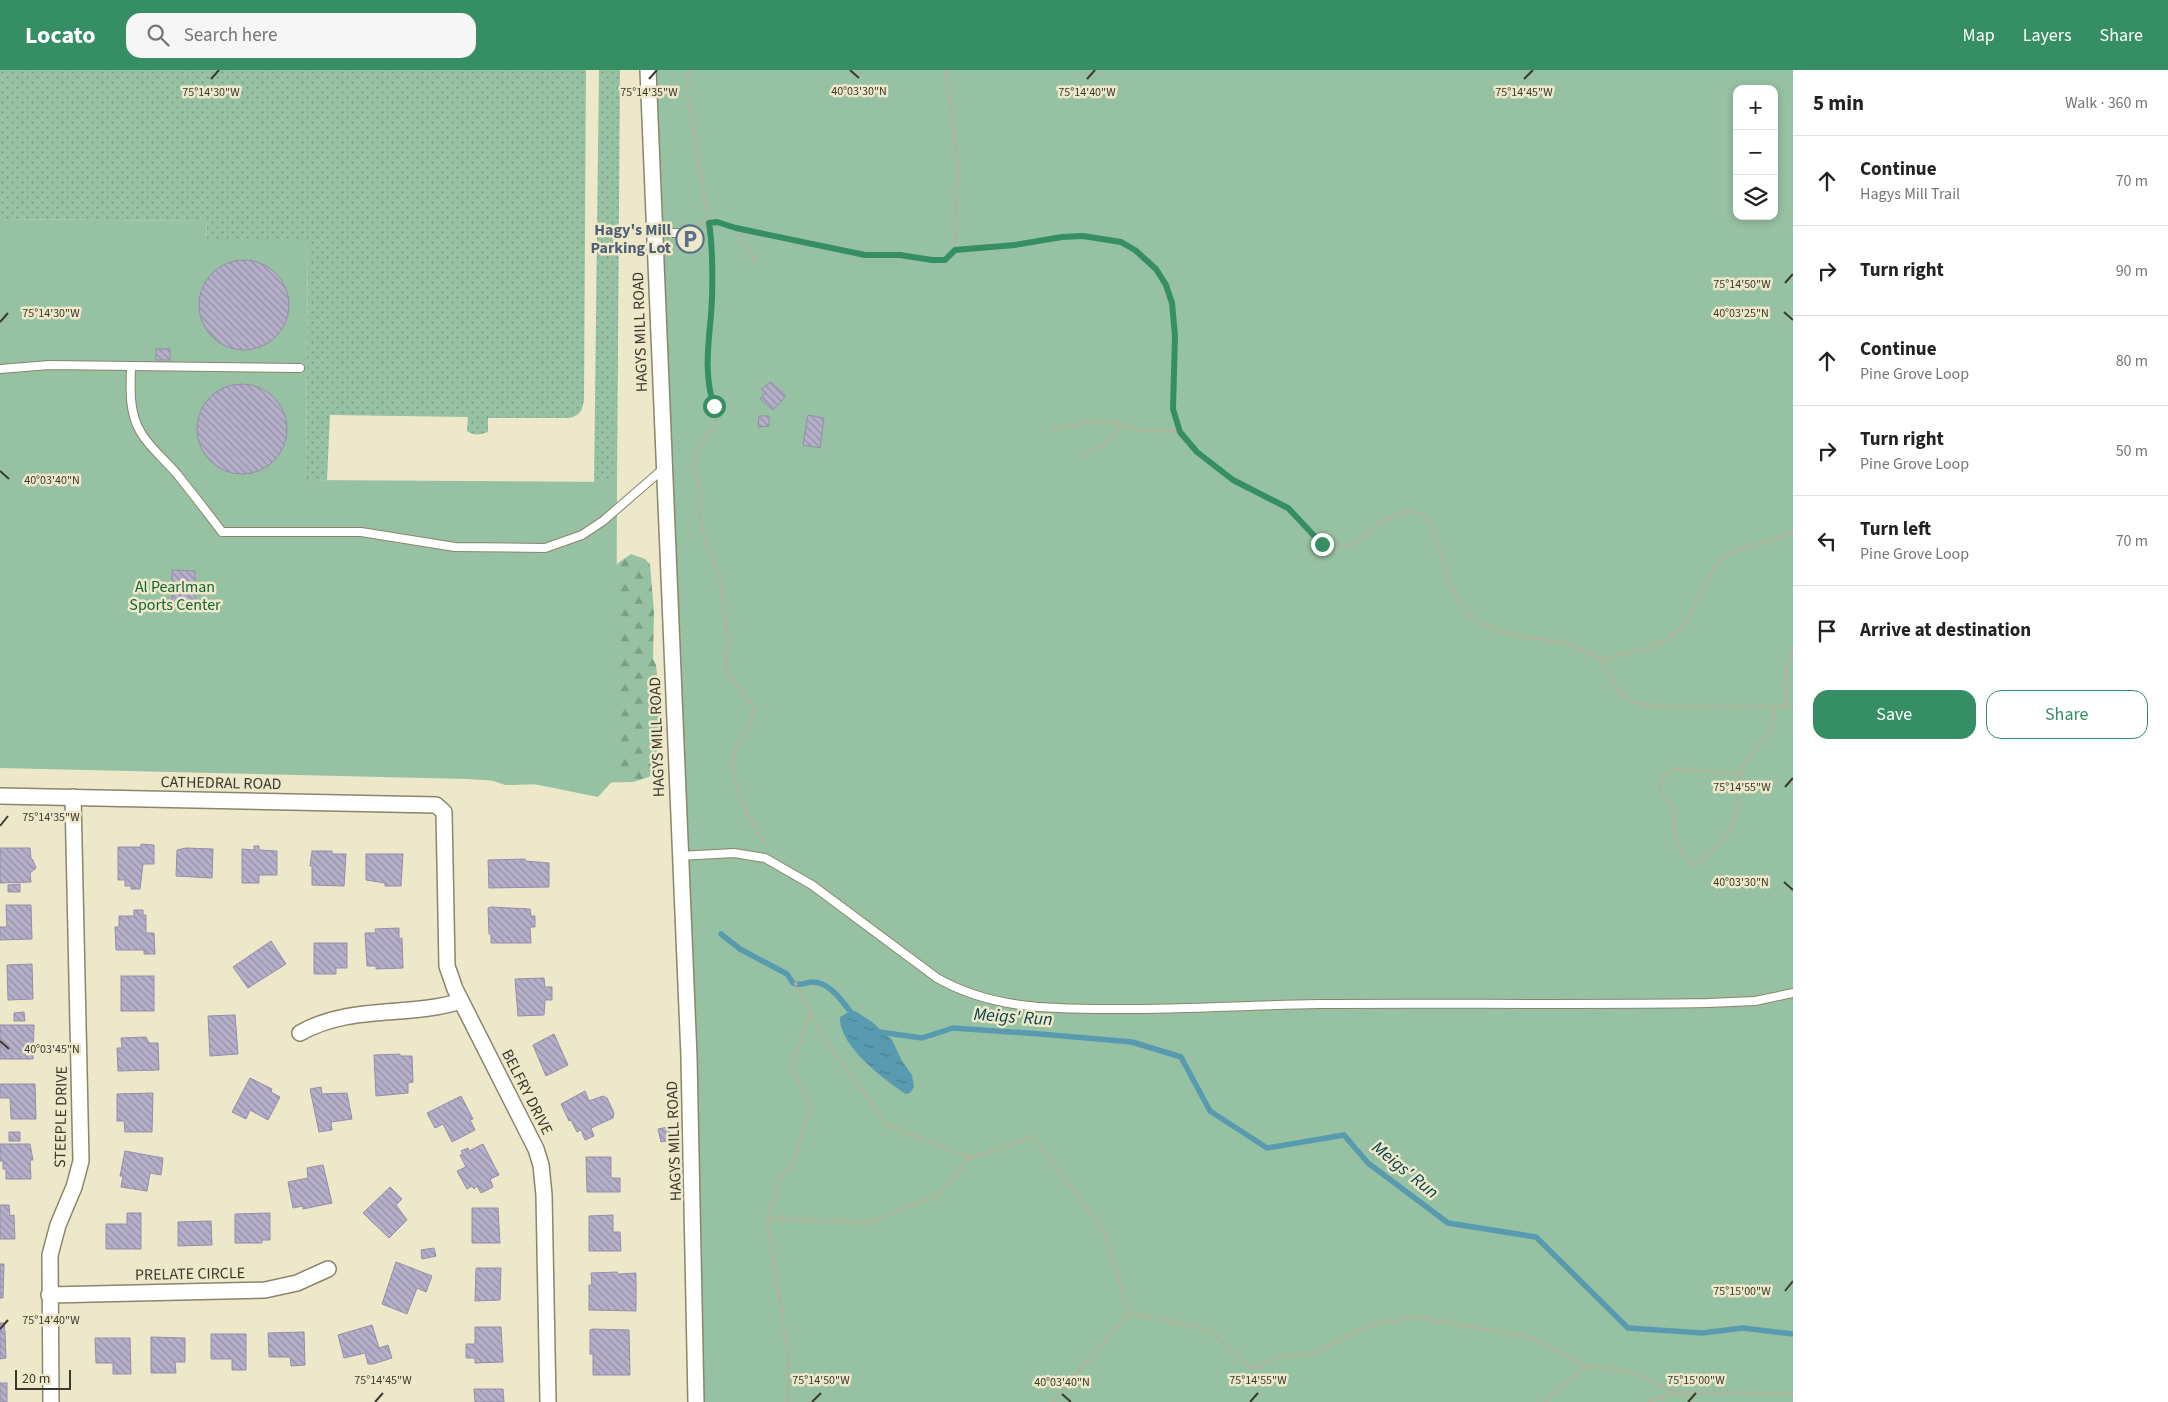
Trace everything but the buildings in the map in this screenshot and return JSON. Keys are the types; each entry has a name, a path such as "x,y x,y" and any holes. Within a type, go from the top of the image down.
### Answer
{"street":[{"name":"HAGYS MILL ROAD","path":"648,70 691,1132 696,1402"},
{"name":"CATHEDRAL ROAD","path":"0,796 436,805 440,807"},
{"name":"STEEPLE DRIVE","path":"51,1402 50,1255 53,1240 74,1187 81,1161 73,797"},
{"name":"BELFRY DRIVE","path":"440,807 444,812 446,955 451,978 536,1150 541,1165 544,1194 548,1402"},
{"path":"300,1032 327,1020 342,1016 362,1013 430,1010 461,1001"},
{"name":"PRELATE CIRCLE","path":"49,1295 265,1290 297,1283 328,1269"}],"lane":[{"path":"654,233 689,233"},
{"path":"0,369 49,365 300,368"},
{"path":"131,366 131,396 138,428 146,441 192,492 222,532 361,532 455,547 545,548 566,543 603,521 663,469"},
{"path":"679,856 734,853 765,858 812,885 946,983 978,997 1022,1006 1134,1009 1328,1004 1708,1003 1755,1001 1793,993"}],"path":[{"path":"689,70 687,91 700,180 709,223 711,314 707,364 708,389 714,406 715,423 697,450 694,464 705,540 720,576 727,636 726,668 733,682 753,706 751,726 732,759 737,786 750,820 778,865"},
{"path":"946,70 958,164 955,250"},
{"path":"689,224 717,222 736,228 865,255 945,260 955,250 1083,236 1121,242 1135,250 1156,269 1166,285 1172,303 1175,336 1172,403 1180,432 1197,452 1233,480 1288,508 1314,538 1329,547 1348,546 1388,519 1402,513 1414,512 1422,514 1432,527 1449,585 1459,603 1471,617 1495,630 1566,644 1592,654 1600,660 1619,693 1635,703 1663,708 1793,707"},
{"path":"736,228 756,263"},
{"path":"1052,429 1094,422 1119,424 1137,430 1180,432"},
{"path":"1080,455 1089,453 1107,443 1119,424"},
{"path":"1600,660 1647,648 1670,639 1683,627 1716,565 1730,553 1750,545 1774,540 1793,530"},
{"path":"1786,706 1786,669 1793,650"},
{"path":"1740,774 1716,774 1674,769 1660,782 1659,788 1662,795 1672,807 1675,815 1674,831 1685,857 1694,865 1726,835 1733,824 1738,811 1740,774 1743,767 1773,729 1774,706"},
{"path":"795,982 822,1035 887,1125 970,1158"},
{"path":"786,1402 789,1388 788,1354 767,1218 782,1174 791,1170 810,1106 792,1067 810,1013"},
{"path":"767,1218 866,1223 938,1195 970,1158 1032,1137 1105,1233 1129,1313"},
{"path":"1129,1313 1210,1330 1253,1370 1275,1358 1311,1354 1370,1325 1415,1317 1530,1337 1586,1366 1635,1373 1696,1402"},
{"path":"1053,1402 1129,1313"},
{"path":"1545,1402 1586,1366"},
{"path":"1648,1402 1676,1392 1793,1394"}],"green space":[{"path":"0,70 586,70 584,400 581,410 578,415 567,418 488,418 488,432 482,434 472,434 467,431 468,417 330,415 327,480 306,480 308,239 207,239 206,221 0,219"},
{"path":"599,70 620,70 617,482 594,482"},
{"path":"656,70 1793,70 1793,1402 704,1402 697,1058"},
{"name":"Al Pearlman Sports Center","path":"0,219 206,221 207,239 308,239 306,480 617,482 616,777 598,797 529,783 467,779 0,768"},
{"path":"631,554 645,559 650,564 654,612 653,659 656,665 662,719 654,772 649,777 633,782 505,785 485,778 618,563"}],"water":[{"path":"855,1011 872,1022 892,1040 902,1061 912,1075 914,1087 910,1093 906,1094 875,1071 846,1039 841,1028 840,1017"}],"waterway":[{"name":"Meigs' Run","path":"721,934 740,949 787,974 793,983 812,982 825,985 836,994 854,1016"},
{"name":"Meigs' Run","path":"879,1032 922,1038 953,1028 1040,1034 1132,1042 1181,1057 1210,1111 1267,1148 1344,1135 1368,1163 1448,1223 1536,1237 1628,1328 1702,1333 1743,1328 1793,1334"}],"place":[{"name":"Hagy's Mill Parking Lot","path":"690,239"}],"route":[{"path":"714,406 708,389 707,364 711,314 711,235 709,223 727,224 736,228 865,255 900,255 932,260 945,260 955,250 1015,245 1062,237 1083,236 1121,242 1135,250 1156,269 1166,285 1172,303 1175,318 1172,397 1176,423 1180,432 1197,452 1233,480 1288,508 1314,538 1322,544"}]}
